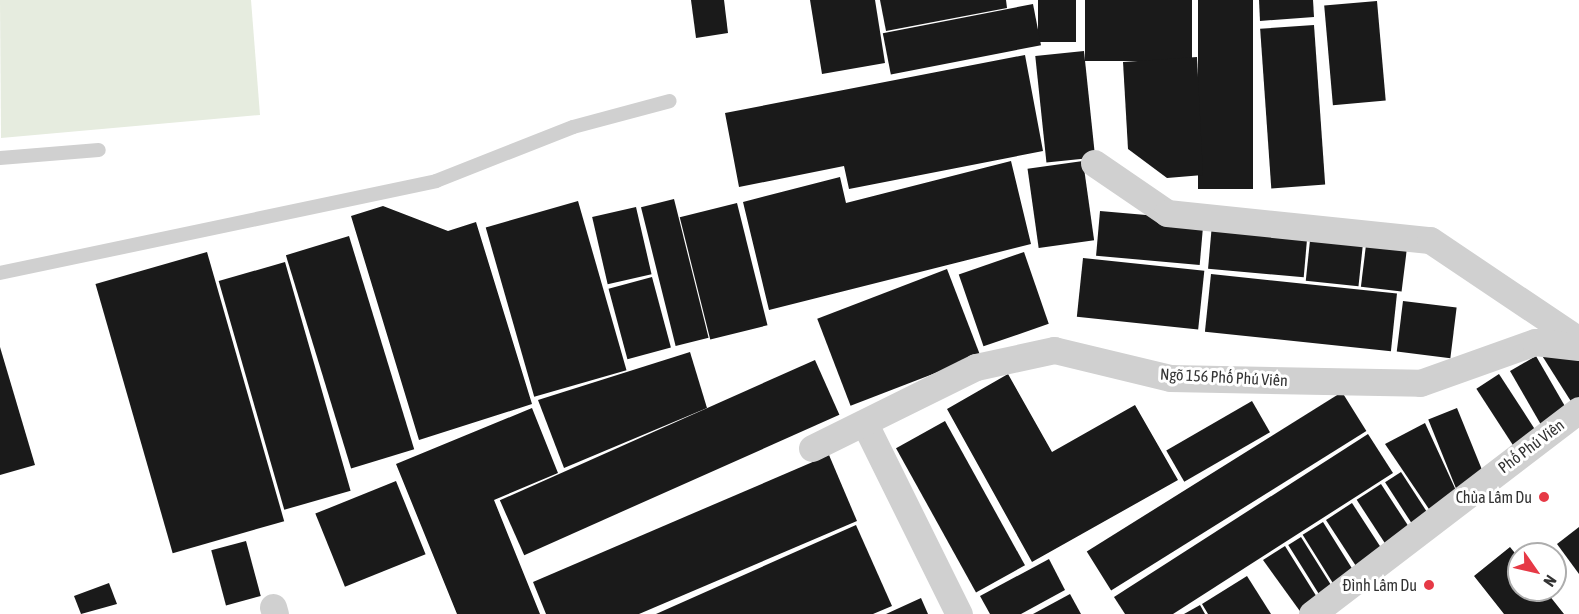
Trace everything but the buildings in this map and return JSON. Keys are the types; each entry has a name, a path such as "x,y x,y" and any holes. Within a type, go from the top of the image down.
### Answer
{"street":[{"path":"1094,163 1167,213 1430,240 1579,340"},
{"name":"Ngõ 156 Phố Phú Viên","path":"812,448 866,424 976,367 1054,350 1170,378 1420,383 1535,342 1579,347"},
{"name":"Phố Phú Viên","path":"1312,614 1579,410"},
{"path":"866,424 958,614"}],"lane":[{"path":"0,273 436,181 573,127 670,101"},
{"path":"0,158 99,150"}],"shaded area":[{"path":"0,0 251,0 260,115 1,138"}],"place":[{"name":"Chùa Lâm Du","path":"1544,497"},
{"name":"Đình Lâm Du","path":"1429,585"}]}
